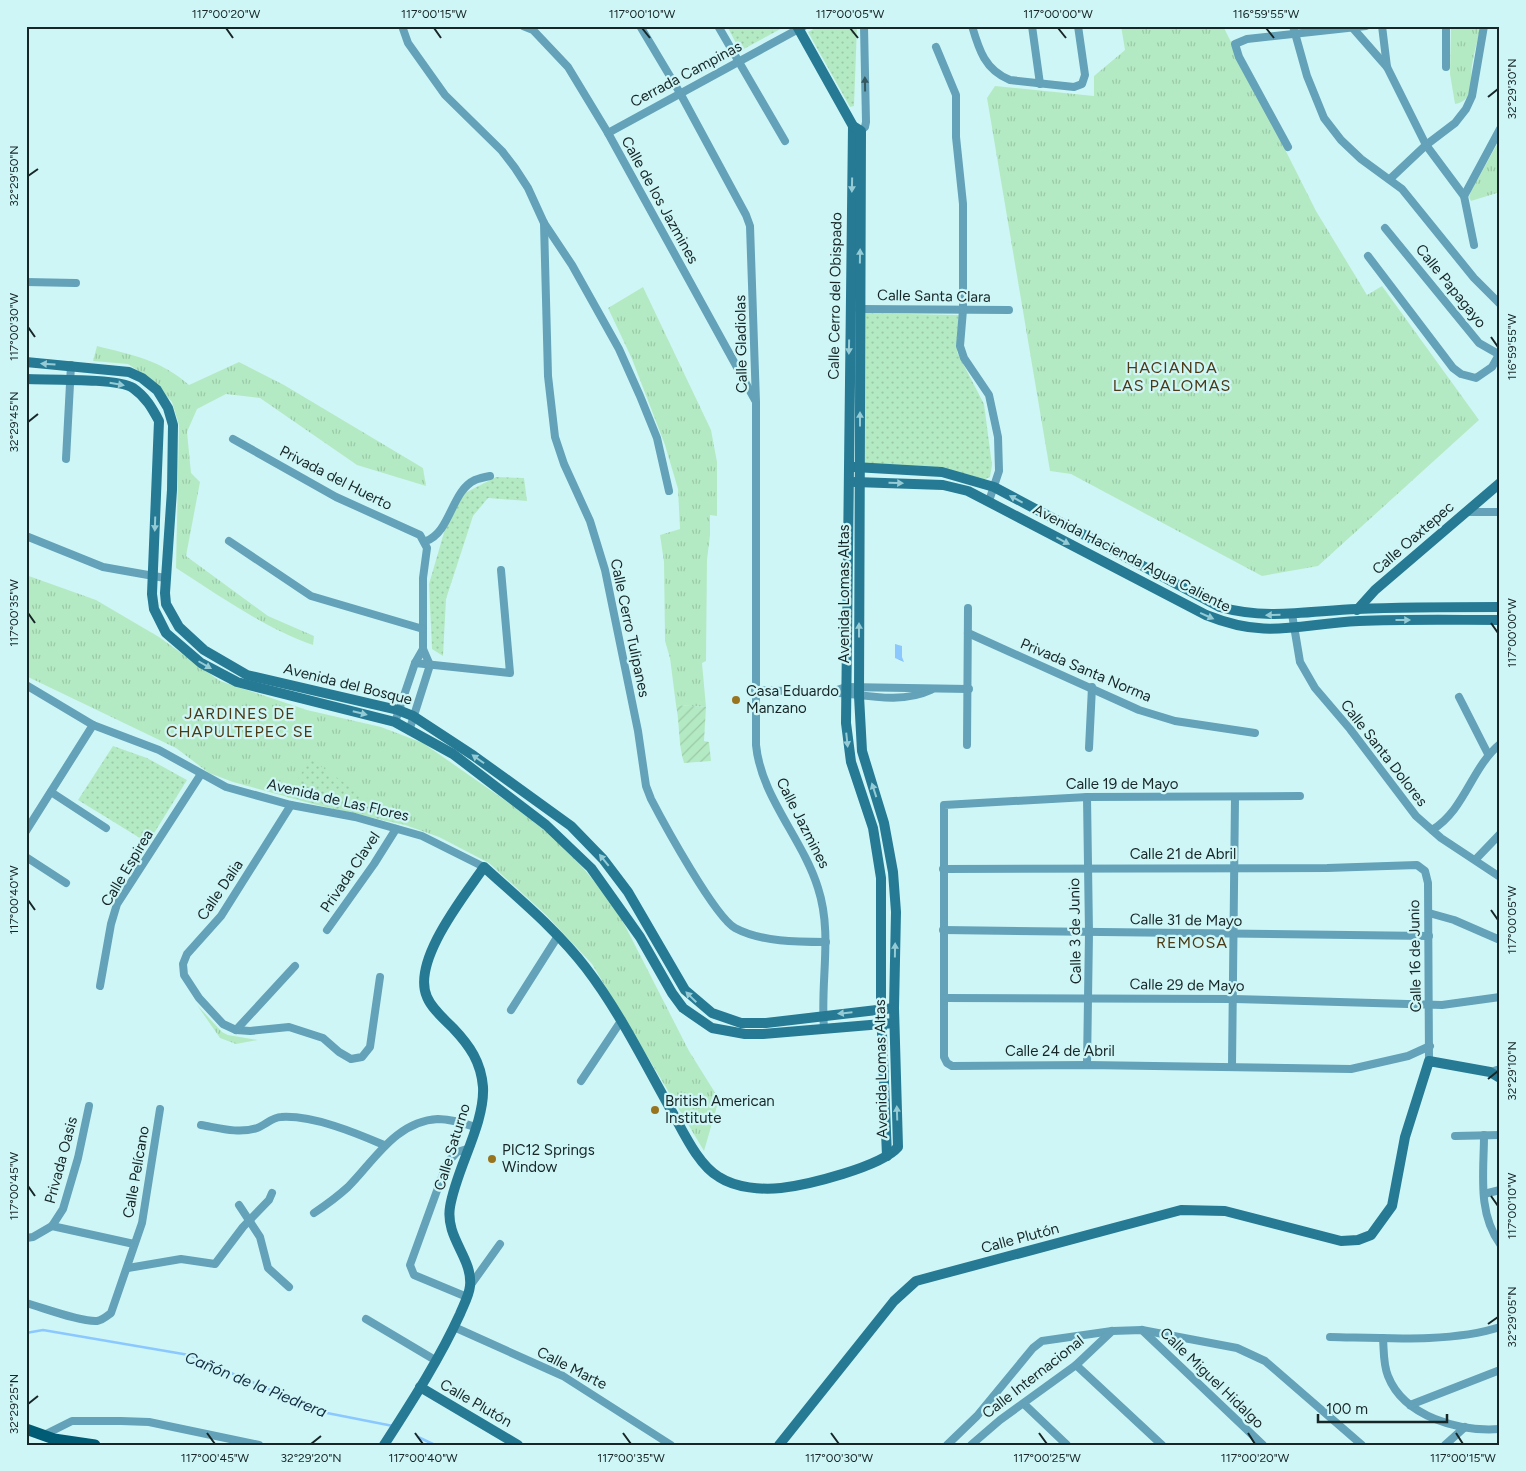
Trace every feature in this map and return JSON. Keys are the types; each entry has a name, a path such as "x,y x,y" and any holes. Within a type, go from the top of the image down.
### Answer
{"main road":[{"path":"800,27 855,131"},
{"name":"Calle Cerro del Obispado","path":"855,131 860,467"},
{"name":"Calle Cerro del Obispado","path":"848,467 855,131"},
{"name":"Avenida del Bosque","path":"26,362 129,372 142,378 157,390 168,408 173,425 172,490 165,578 166,604 179,627 204,650 247,675 398,710 413,716 474,756 572,826 628,892 685,990 702,1007 712,1013 741,1023 766,1023 894,1008"},
{"name":"Avenida del Bosque","path":"26,379 114,383 132,387 148,401 159,421 153,576 154,609 166,633 201,663 237,682 394,722 410,728 453,754 546,825 591,868 640,937 672,993 683,1008 712,1028 745,1034 894,1023"},
{"name":"Avenida Hacienda Agua Caliente","path":"848,467 942,472 994,487 1220,607 1242,613 1292,614 1357,609 1500,607"},
{"name":"Avenida Lomas Altas","path":"848,467 846,691 848,750 873,828 881,878 882,1024 887,1156"},
{"name":"Avenida Lomas Altas","path":"860,467 859,692 862,751 884,822 893,872 896,912 894,1023 898,1147 887,1156"},
{"name":"Avenida Hacienda Agua Caliente","path":"847,482 943,485 968,491 1206,615 1239,627 1258,630 1293,629 1354,621 1500,620"},
{"name":"Calle Oaxtepec","path":"1354,621 1357,609 1375,590 1500,483"},
{"name":"Avenida de Las Flores","path":"484,866 558,936 586,968 621,1021 697,1155 719,1177 749,1188 781,1188 835,1175 887,1156"},
{"name":"Calle Saturno","path":"469,1291 467,1268 449,1222 454,1189 475,1127 483,1088 478,1062 470,1046 433,1007 424,989 426,971 434,942 484,866"},
{"path":"1429,1062 1495,1071 1500,1078"},
{"name":"Calle Plutón","path":"779,1445 894,1301 916,1281 1181,1210 1225,1211 1341,1241 1358,1240 1371,1235 1392,1206 1406,1137 1429,1062"},
{"path":"387,1441 454,1328 469,1291"},
{"name":"Calle Plutón","path":"420,1387 518,1445"},
{"path":"26,1428 44,1436 95,1445"}],"street":[{"path":"402,26 408,43 446,95 502,152 528,188 544,223 572,265 619,349 657,438 669,491"},
{"name":"Calle de los Jazmines","path":"523,26 533,30 568,67 608,133 756,402"},
{"name":"Calle Gladiolas","path":"640,26 680,93 746,214 750,226 756,402 755,690"},
{"path":"718,26 785,142"},
{"name":"Calle Cerro del Obispado","path":"855,131 866,122 864,26"},
{"path":"972,26 979,49 993,70 1010,80 1074,87 1082,84 1085,75 1078,26"},
{"path":"1032,26 1040,84"},
{"path":"1288,148 1239,57 1236,44 1247,39 1294,30 1366,26"},
{"path":"1382,26 1387,67"},
{"path":"1446,26 1446,67"},
{"path":"1390,179 1426,145 1456,124 1466,109 1472,96 1484,26"},
{"name":"Cerrada Campinas","path":"608,133 800,27"},
{"path":"1351,27 1387,67 1426,145 1464,196 1474,245"},
{"path":"1294,30 1307,76 1324,118 1341,140 1361,159 1402,189 1474,278 1500,304"},
{"path":"936,47 956,95 958,110 955,124 963,204 963,310 960,346 964,358 988,395 998,436 999,471 989,501"},
{"path":"1464,196 1500,129"},
{"name":"Calle Cerro Tulipanes","path":"544,223 548,376 555,437 600,553 632,703 646,786 651,799 712,902 734,927 748,933 772,938 800,942 826,942"},
{"name":"Calle Papagayo","path":"1386,228 1479,343 1499,355"},
{"path":"1368,256 1453,368 1461,374 1476,378 1492,367 1499,355"},
{"path":"26,282 76,283"},
{"name":"Calle Santa Clara","path":"859,309 1009,310"},
{"path":"66,459 71,365"},
{"name":"Privada del Huerto","path":"233,439 336,497 420,535 426,541"},
{"path":"410,728 430,665 423,649 423,578 428,548 426,541 437,534 465,488 474,480 490,476"},
{"path":"1466,512 1500,512"},
{"path":"26,536 103,567 165,578"},
{"path":"229,541 311,596 423,629"},
{"path":"415,663 510,673 501,570"},
{"path":"967,745 969,689 968,608"},
{"name":"Calle Santa Dolores","path":"1292,614 1300,662 1315,688 1350,729 1416,816 1432,830 1500,877"},
{"name":"Privada Santa Norma","path":"968,633 1139,710 1166,718 1255,734"},
{"path":"394,722 415,663 423,649"},
{"path":"859,692 901,686 931,690 969,689"},
{"path":"901,686 901,697"},
{"name":"Avenida de Las Flores","path":"27,687 93,724 159,750 226,787 290,805 355,817 422,836 484,866"},
{"path":"1089,748 1092,688"},
{"path":"755,690 846,691 901,697 931,690"},
{"name":"Calle Jazmines","path":"755,690 757,757 773,795 810,864 823,902 826,942 824,1028"},
{"path":"1459,698 1488,754"},
{"path":"26,831 93,724"},
{"path":"1432,830 1443,823 1454,811 1488,754 1500,744"},
{"name":"Calle Espirea","path":"100,986 111,924 117,904 201,774"},
{"path":"51,792 106,828"},
{"name":"Calle 19 de Mayo","path":"944,805 1086,797 1235,798 1300,796"},
{"name":"Calle 3 de Junio","path":"1086,797 1089,933 1087,1065"},
{"path":"1232,1066 1235,798"},
{"name":"Calle Dalia","path":"236,1030 223,1024 199,998 184,975 183,964 187,954 221,916 290,805"},
{"name":"Calle 24 de Abril","path":"944,805 944,1057 946,1063 952,1066 1232,1066 1351,1069 1408,1056 1430,1046"},
{"name":"Privada Clavel","path":"328,930 396,829"},
{"path":"1476,859 1500,834"},
{"path":"26,856 66,883"},
{"name":"Calle 21 de Abril","path":"943,869 1088,867 1328,868 1417,864 1422,868"},
{"name":"Calle 16 de Junio","path":"1422,868 1428,883 1429,1062"},
{"path":"1429,913 1454,920 1500,940"},
{"name":"Calle 31 de Mayo","path":"943,930 1429,936"},
{"path":"510,1010 558,936"},
{"path":"236,1030 295,966"},
{"path":"236,1030 250,1031 288,1027 323,1038 339,1052 351,1059 362,1058 370,1047 380,976"},
{"name":"Calle 29 de Mayo","path":"944,998 1234,999 1462,1004 1500,997"},
{"path":"581,1081 621,1021"},
{"name":"Privada Oasis","path":"89,1106 78,1158 63,1210 52,1226 134,1244"},
{"name":"Calle Pelícano","path":"26,1303 73,1317 97,1321 106,1318 111,1312 128,1268 145,1209 160,1109"},
{"path":"200,1125 239,1131 265,1125 279,1117 292,1118 346,1129 384,1145"},
{"path":"314,1213 349,1186 384,1145 408,1129 436,1119 456,1121 475,1127"},
{"path":"1484,1135 1484,1209 1488,1227 1500,1244"},
{"path":"1455,1136 1500,1135"},
{"path":"467,1149 457,1152 447,1163 410,1265 414,1275 469,1291 500,1244"},
{"path":"1484,1194 1500,1190"},
{"path":"128,1268 181,1259 215,1264 250,1220 263,1207 272,1193"},
{"path":"239,1206 260,1237 268,1268 289,1287"},
{"path":"26,1238 33,1237 52,1226"},
{"path":"366,1319 435,1360"},
{"path":"1330,1337 1383,1338 1464,1335 1500,1327"},
{"name":"Calle Marte","path":"454,1328 570,1380 672,1445"},
{"path":"947,1445 965,1428 1042,1341 1112,1331 1142,1330 1237,1348 1265,1361 1362,1445"},
{"name":"Calle Miguel Hidalgo","path":"1142,1330 1263,1445"},
{"name":"Calle Internacional","path":"973,1442 1076,1365 1112,1331"},
{"path":"1383,1338 1384,1362 1388,1378 1410,1405 1435,1419 1464,1428 1500,1429"},
{"path":"1076,1365 1162,1445"},
{"path":"1410,1405 1500,1370"},
{"path":"1024,1404 1067,1445"},
{"path":"44,1436 72,1421 104,1420 149,1422 259,1445"},
{"path":"965,1428 973,1442"},
{"path":"1445,1445 1464,1428"}],"green space":[{"path":"727,26 786,26 740,51"},
{"path":"819,26 857,26 854,106 850,107 808,32"},
{"path":"1121,26 1223,26 1316,211 1367,295 1382,286 1479,420 1318,566 1262,576 1071,474 1050,471 987,98 995,86 1094,96 1094,76 1125,50"},
{"path":"1451,26 1481,26 1473,60 1469,94 1466,99 1455,104 1450,74"},
{"path":"1500,139 1500,192 1471,201 1469,197 1471,191"},
{"path":"643,287 711,430 717,462 717,516 710,515 707,560 706,661 702,663 706,707 676,705 670,658 665,641 664,562 660,535 680,529 678,489 665,445 632,359 608,308"},
{"path":"861,313 959,315 957,352 984,404 992,465 990,477 983,480 861,463"},
{"path":"97,346 157,364 189,385 239,362 284,385 423,468 426,486 357,465 260,398 226,394 197,409 187,432 191,473 200,482 186,556 268,616 314,636 313,645 260,621 176,568 179,425 172,402 150,379 128,364 93,361"},
{"path":"496,477 524,478 527,501 488,498 473,516 446,599 443,656 432,649 429,584 445,529 463,494"},
{"path":"26,575 96,600 159,637 220,681 307,710 381,727 423,743 509,803 552,836 578,862 615,906 689,1051 719,1099 704,1151 592,964 546,915 489,863 439,837 405,825 313,804 233,782 209,773 176,748 26,676"},
{"path":"676,705 706,707 704,741 709,742 711,761 684,763"},
{"path":"113,746 147,758 187,780 148,843 78,800"},
{"path":"310,759 405,825 287,797"},
{"path":"197,1005 222,1032 228,1035 258,1040 236,1044 220,1038"}],"water":[{"path":"895,644 902,646 904,662 895,658"}],"waterway":[{"name":"Cañón de la Piedrera","path":"26,1333 43,1330 189,1355 322,1412 393,1426"},
{"name":"Cañón de la Piedrera","path":"418,1437 435,1445"}],"place":[{"name":"Casa Eduardo Manzano","path":"736,700"},
{"name":"British American Institute","path":"655,1110"},
{"name":"PIC12 Springs Window","path":"492,1159"}],"district":[{"name":"HACIANDA LAS PALOMAS","path":"1172,376"},
{"name":"JARDINES DE CHAPULTEPEC SE","path":"240,722"},
{"name":"REMOSA","path":"1192,942"}]}
